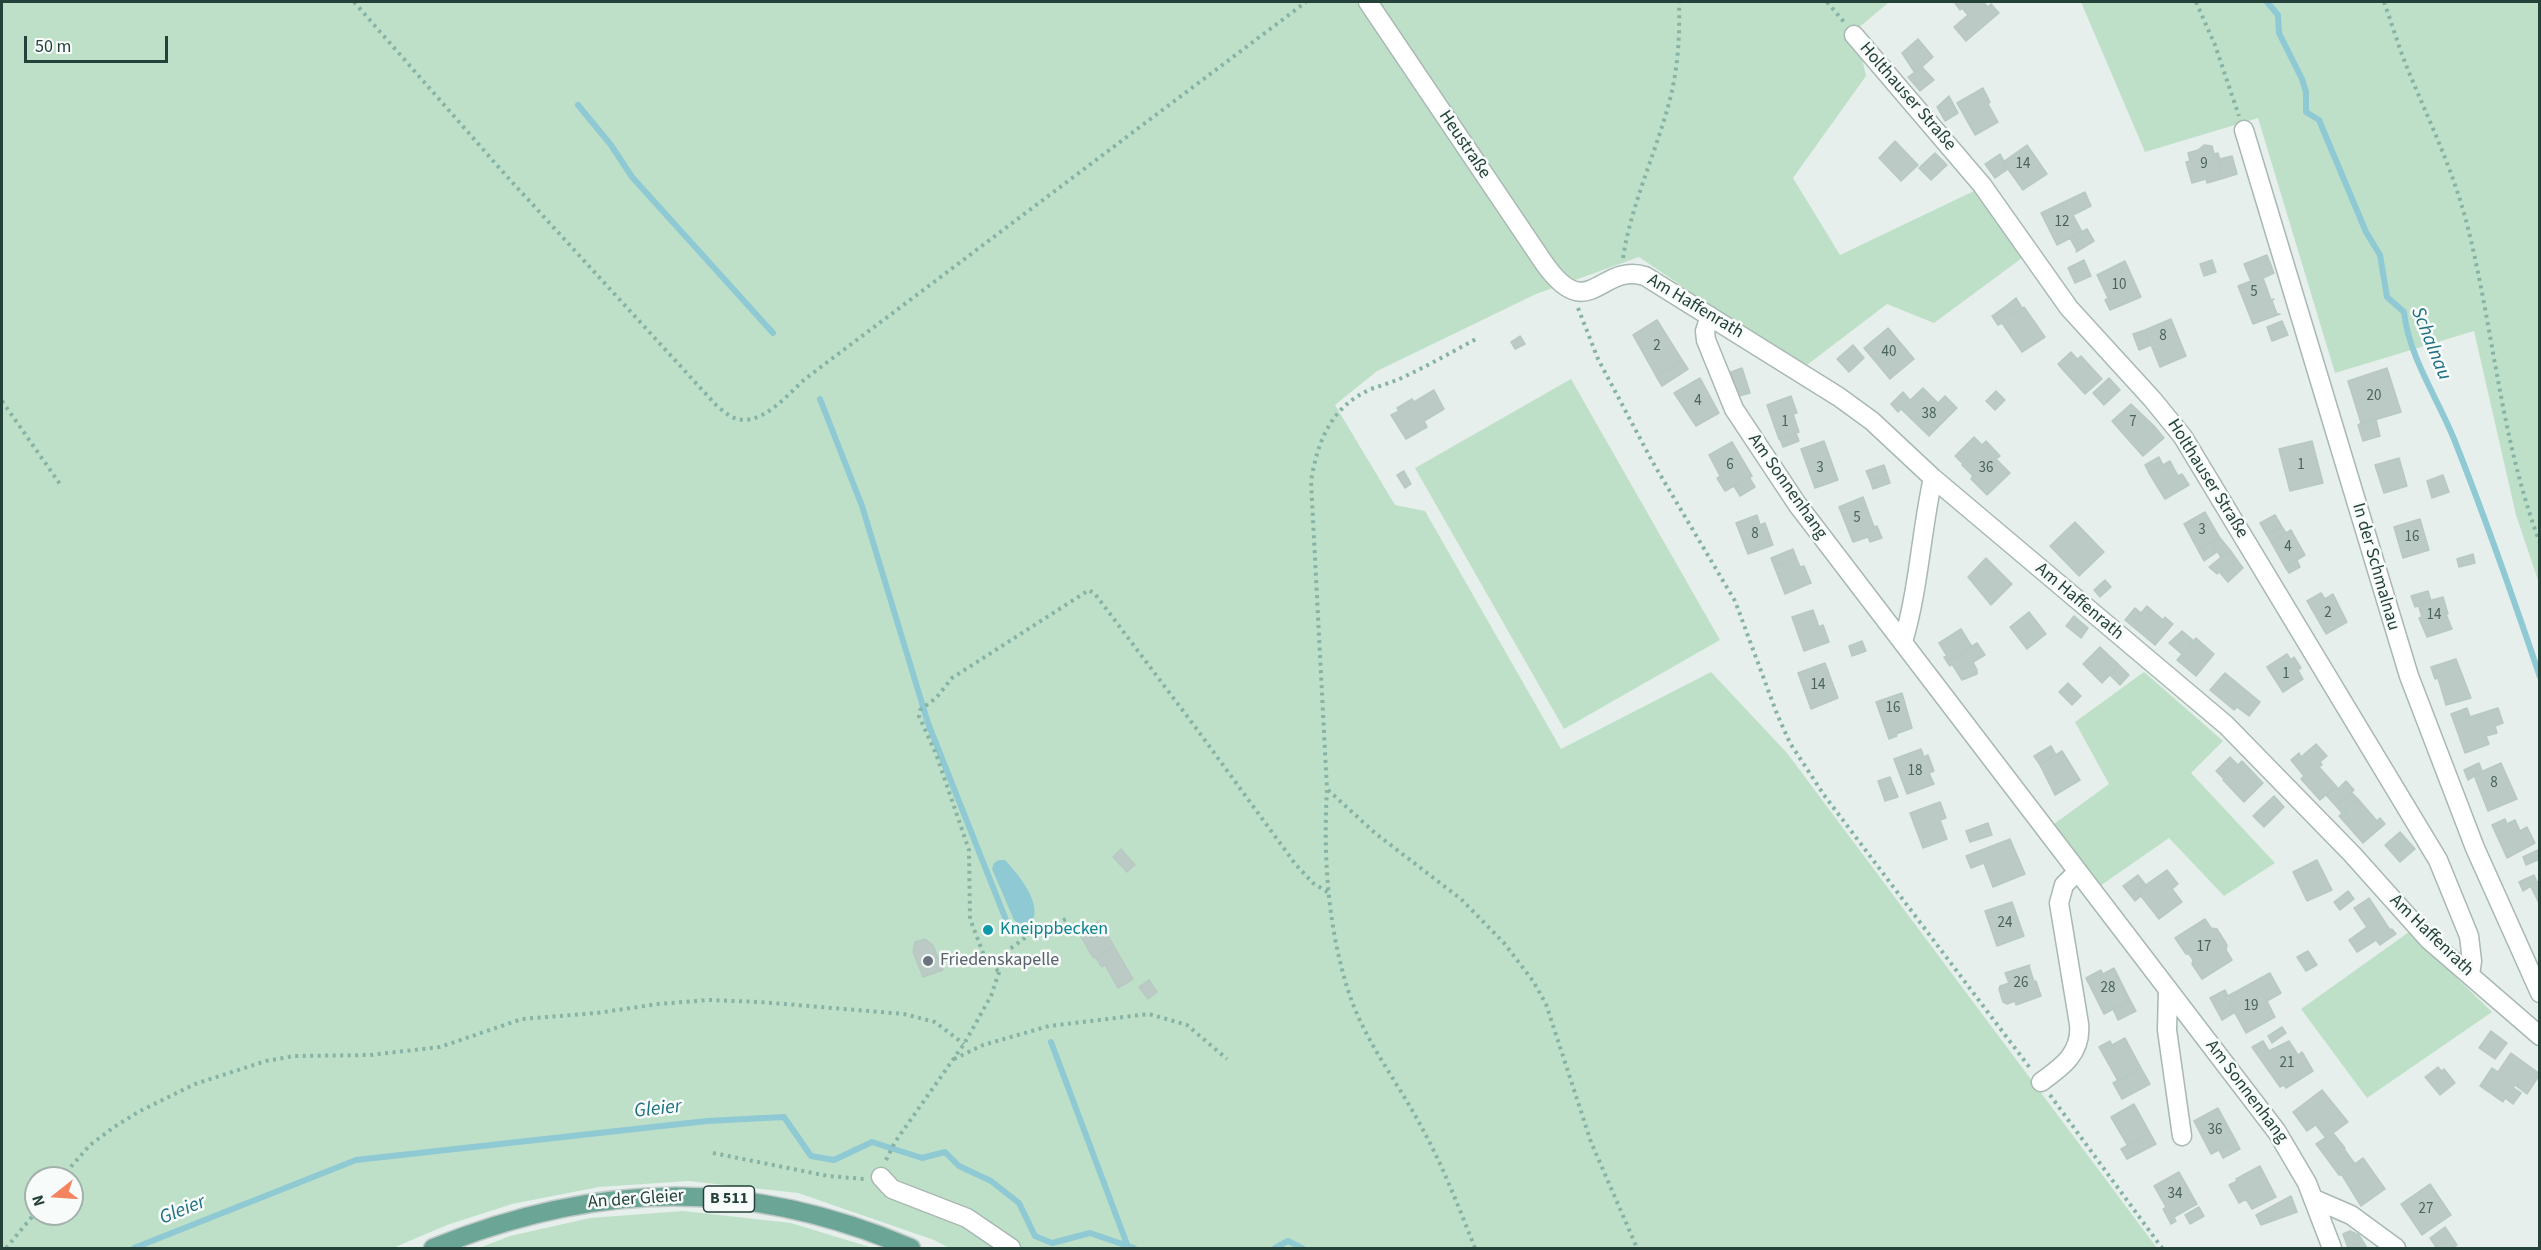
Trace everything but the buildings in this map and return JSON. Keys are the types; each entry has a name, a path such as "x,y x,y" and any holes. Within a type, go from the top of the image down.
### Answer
{"main road":[{"name":"An der Gleier","path":"433,1248 482,1229 542,1212 619,1198 681,1196 754,1202 801,1211 868,1231 911,1248"}],"street":[{"name":"Heustraße","path":"1368,2 1544,263 1567,288"},
{"name":"Holthauser Straße","path":"1854,35 1986,191 2075,316 2153,400 2183,438 2438,860 2469,936 2472,961 2470,975"},
{"name":"In der Schmalnau","path":"2244,130 2409,676 2475,848 2540,993"},
{"name":"Am Haffenrath","path":"1567,288 1584,292 1595,289 1621,274 1635,273 1645,276 1857,409 1933,478 2226,726 2343,845 2430,940 2540,1036"},
{"name":"Am Sonnenhang","path":"1710,316 1706,327 1706,340 1734,409 1803,513 2277,1132 2297,1164 2314,1199 2332,1248"},
{"path":"1903,642 1912,611 1923,525 1933,478"},
{"path":"2041,1082 2070,1059 2079,1041 2079,1024 2059,903 2064,885 2078,872"},
{"path":"2168,989 2167,1030 2182,1136"},
{"path":"881,1177 892,1189 967,1218 1011,1248"},
{"path":"2314,1199 2351,1215 2396,1248"}],"path":[{"path":"354,2 502,171 716,405 733,418 748,419 764,415 805,379 1306,2"},
{"path":"1621,274 1627,233 1672,92 1679,45 1679,2"},
{"path":"1827,2 1854,35"},
{"path":"2196,2 2218,55 2244,130"},
{"path":"2384,2 2407,68 2447,158 2460,198 2479,278 2509,436 2540,543"},
{"path":"1567,288 1598,359 1652,461 1735,601 1777,714 1790,742 1824,795 2041,1082 2162,1248"},
{"path":"1475,1248 1452,1189 1423,1129 1364,1028 1350,997 1338,953 1324,837 1327,790 1311,481 1315,454 1324,430 1344,406 1370,390 1398,379 1476,339"},
{"path":"2,401 62,487"},
{"path":"998,971 982,953 970,919 969,850 936,754 920,716 920,710 936,698 952,678 1089,590 1095,594 1196,728 1296,865 1312,883 1330,893"},
{"path":"1327,790 1375,833 1461,899 1504,943 1533,981 1546,1004 1591,1142 1637,1248"},
{"path":"889,1153 964,1044 991,996 1002,959 1012,946 1034,931 1066,919"},
{"path":"72,1166 90,1145 114,1127 140,1111 195,1084 266,1061 285,1058 405,1052 440,1047 522,1019 709,1000 760,1002 904,1014 935,1022 964,1044"},
{"path":"953,1059 983,1045 1049,1026 1149,1014 1187,1024 1227,1059"},
{"path":"713,1153 828,1176 855,1179 881,1177"},
{"path":"6,1248 24,1226"}],"green space":[{"path":"2,2 1889,2 1856,30 1866,76 1793,178 1840,255 1974,191 2022,258 1934,323 1887,304 1803,368 1639,257 1536,294 1377,371 1335,405 1395,505 1425,511 1561,749 1711,672 1787,753 2157,1248 949,1248 934,1240 798,1193 688,1181 599,1187 512,1204 447,1225 393,1248 2,1248"},
{"path":"2081,2 2539,2 2539,583 2516,515 2474,331 2335,373 2258,118 2145,152"},
{"path":"1571,379 1720,640 1564,729 1415,468"},
{"path":"2144,672 2223,741 2191,773 2275,863 2224,896 2169,838 2100,886 2054,824 2109,784 2075,722"},
{"path":"2409,932 2492,1012 2367,1098 2301,1009"},
{"path":"683,1211 791,1223 873,1248 479,1248 510,1236 590,1218"}],"water":[{"path":"1005,860 1030,894 1034,917 1027,922 1018,923 1014,920 992,869 994,863"}],"waterway":[{"name":"Schalnau","path":"2267,2 2278,15 2279,33 2302,79 2306,92 2306,112 2319,120 2366,232 2380,255 2387,297 2404,312 2412,345 2465,468 2540,677"},
{"path":"578,105 611,145 632,177 773,333"},
{"path":"820,399 862,506 928,723 1006,920"},
{"path":"1051,1042 1128,1247"},
{"name":"Gleier","path":"134,1248 356,1160 707,1121 784,1117 811,1156 834,1160 872,1142 922,1158 945,1152 959,1166 991,1181 1019,1203 1035,1236 1052,1243 1090,1233 1134,1248"},
{"name":"Gleier","path":"1275,1248 1288,1241 1302,1248"}],"place":[{"name":"Kneippbecken","path":"988,930"},
{"name":"Friedenskapelle","path":"928,961"}]}
